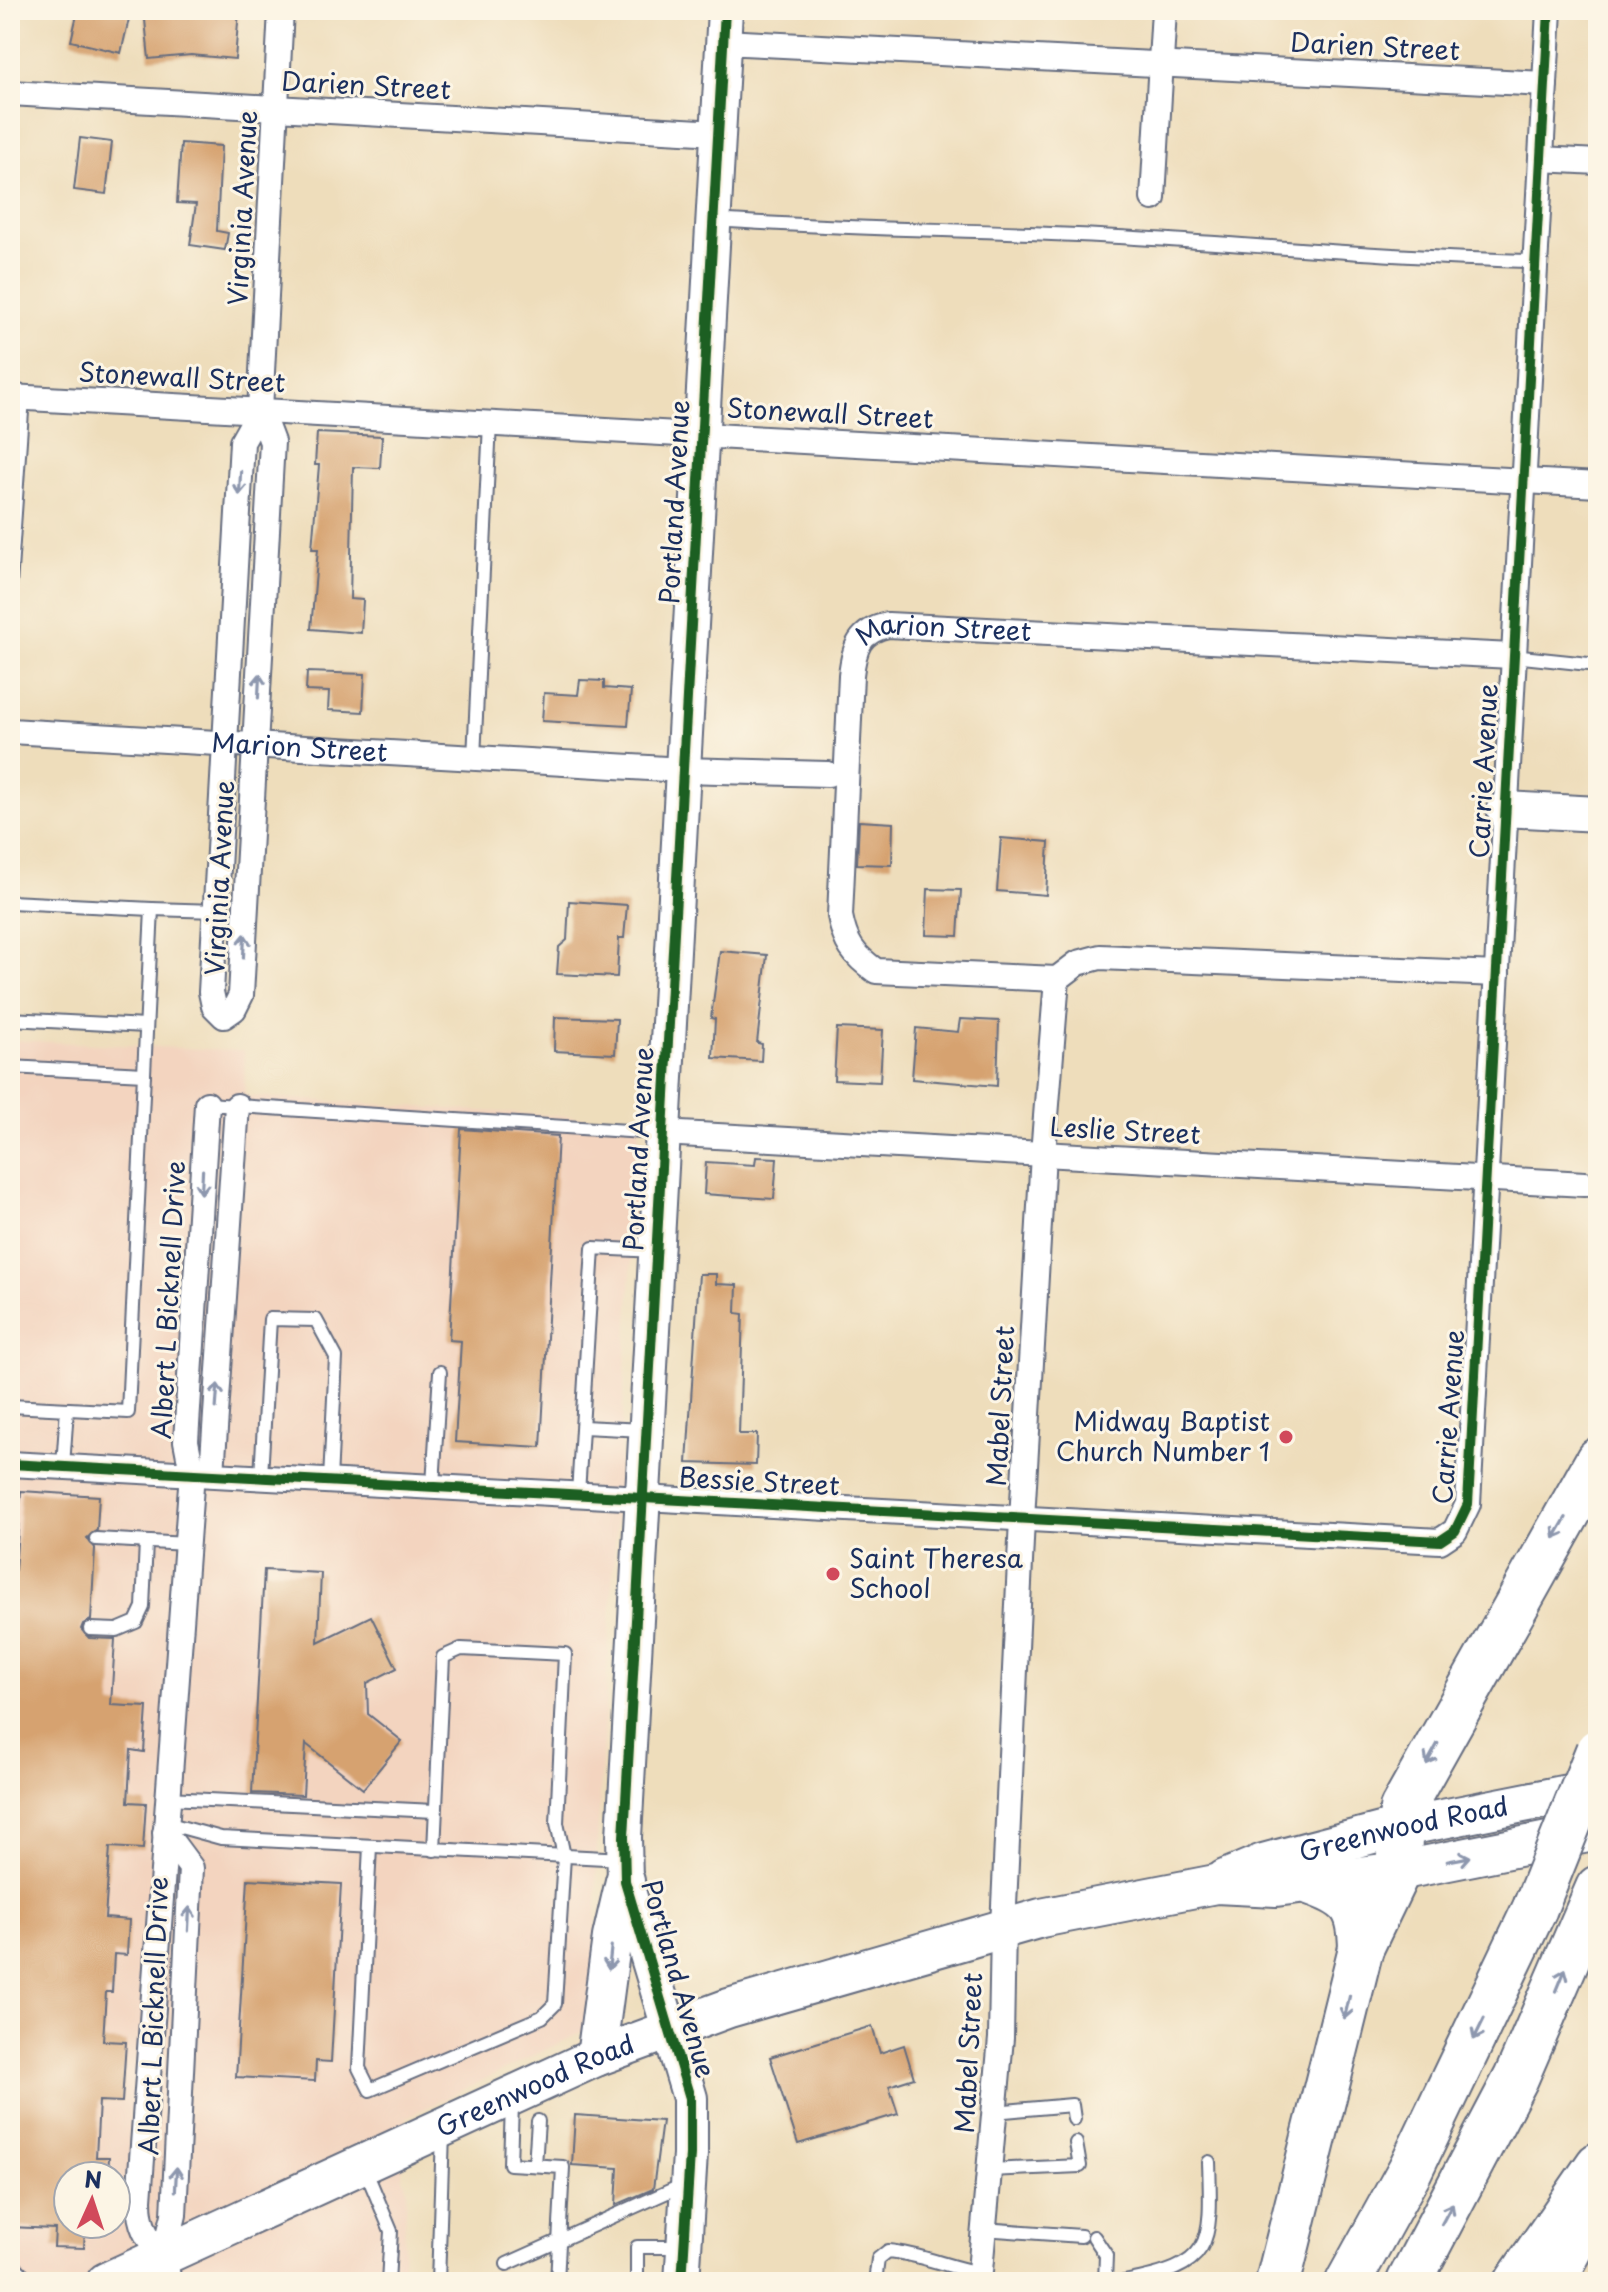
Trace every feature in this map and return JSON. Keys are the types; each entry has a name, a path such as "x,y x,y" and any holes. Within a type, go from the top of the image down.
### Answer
{"highway":[{"path":"1278,2282 1361,1948 1398,1871 1401,1827 1408,1797 1598,1460"},
{"path":"1348,2282 1410,2170 1535,1908 1598,1751"},
{"path":"1312,1883 1344,1897 1358,1914 1361,1948"},
{"path":"1409,2282 1516,2078 1596,1894"},
{"path":"1517,2282 1598,2165"}],"main road":[{"name":"Greenwood Road","path":"106,2282 167,2269 362,2163 443,2126 525,2108 596,2057 669,2028 1003,1927 1216,1884 1263,1863 1401,1827 1598,1788"},
{"name":"Greenwood Road","path":"1216,1884 1276,1887 1312,1883 1398,1871 1598,1831"},
{"path":"596,2057 624,1870"}],"street":[{"name":"Virginia Avenue","path":"260,410 242,442 218,911 211,992 214,1006 224,1016 234,1009 241,995 256,745 272,442 260,410 281,10"},
{"path":"1153,198 1164,10"},
{"name":"Carrie Avenue","path":"1455,1531 1468,1504 1549,10"},
{"name":"Darien Street","path":"724,26 1161,65 1545,84"},
{"name":"Portland Avenue","path":"682,2282 690,2098 624,1870 724,26"},
{"name":"Darien Street","path":"10,93 718,133"},
{"path":"1541,159 1598,162"},
{"name":"Stonewall Street","path":"16,397 1598,485"},
{"name":"Marion Street","path":"1057,979 876,971 856,957 844,939 840,916 851,675 854,651 861,638 872,629 888,625 1512,656"},
{"name":"Marion Street","path":"10,731 683,770 828,774"},
{"path":"1504,809 1598,814"},
{"path":"1057,979 1078,963 1100,957 1497,974"},
{"name":"Mabel Street","path":"979,2277 1001,2038 1003,1927 1022,1519 1043,1154 1057,979"},
{"name":"Albert L Bicknell Drive","path":"202,1473 186,1441 207,1104"},
{"name":"Albert L Bicknell Drive","path":"167,2269 142,2227 139,2200 187,1544 202,1473 237,1106"},
{"name":"Leslie Street","path":"662,1133 1486,1181 1585,1184"},
{"name":"Bessie Street","path":"10,1464 1440,1541 1455,1531"},
{"name":"Albert L Bicknell Drive","path":"166,1828 191,1868 174,2215 167,2269"},
{"path":"1558,2282 1598,2209"}],"lane":[{"path":"713,220 891,231 1151,239 1292,251 1535,261"},
{"path":"10,585 16,397"},
{"path":"474,758 490,423"},
{"path":"1512,656 1598,665"},
{"path":"10,902 218,911"},
{"path":"10,1406 128,1412 152,909"},
{"path":"10,1019 146,1026"},
{"path":"10,1067 144,1074"},
{"path":"207,1104 662,1133"},
{"path":"578,1494 593,1248 656,1251"},
{"path":"261,1476 270,1319 316,1320 336,1357 330,1480"},
{"path":"433,1485 440,1372"},
{"path":"63,1466 67,1409"},
{"path":"583,1427 646,1430"},
{"path":"96,1539 187,1544"},
{"path":"90,1629 117,1630 136,1622 143,1607 146,1542"},
{"path":"370,1846 359,2068 370,2090 542,2017 555,2004 564,1856 557,1823 565,1654 461,1649 443,1657 434,1850"},
{"path":"168,1798 435,1811"},
{"path":"166,1828 221,1838 564,1856 624,1870"},
{"path":"994,2112 1072,2105 1074,2119"},
{"path":"525,2108 510,2164 563,2167 557,2282"},
{"path":"525,2108 535,2165"},
{"path":"438,2282 443,2126"},
{"path":"989,2170 1080,2166 1076,2143"},
{"path":"1124,2282 1167,2274 1195,2259 1211,2224 1209,2162"},
{"path":"362,2163 391,2231 388,2282"},
{"path":"507,2264 688,2183"},
{"path":"983,2229 1088,2237 1106,2255 1105,2282"},
{"path":"637,2282 637,2247 684,2247"},
{"path":"875,2282 878,2259 888,2251 914,2254 979,2277"},
{"path":"10,2262 31,2282"}],"shaded area":[{"path":"10,1040 244,1051 245,1096 640,1121 597,1843 595,2026 407,2117 402,2175 407,2189 402,2282 10,2282"}],"building":[{"path":"78,10 131,10 121,53 71,41"},
{"path":"144,10 239,10 235,59 191,55 149,59"},
{"path":"80,138 112,142 106,194 74,190"},
{"path":"181,143 221,146 217,231 228,233 225,250 190,245 196,204 177,203"},
{"path":"317,433 382,436 380,468 353,467 350,599 363,600 361,633 311,629 318,549 312,549 319,465 315,465"},
{"path":"307,672 365,674 363,712 328,710 329,692 306,691"},
{"path":"580,680 604,681 604,688 631,690 628,726 542,721 544,693 578,695"},
{"path":"859,821 893,823 892,865 857,864"},
{"path":"1001,838 1049,842 1046,895 997,891"},
{"path":"928,889 961,890 958,936 926,935"},
{"path":"569,901 627,905 624,938 619,938 617,977 557,974 559,947 567,940"},
{"path":"720,951 767,955 757,1043 762,1044 761,1061 713,1058 715,1019 711,1018"},
{"path":"555,1017 617,1019 615,1054 554,1051"},
{"path":"960,1019 999,1021 997,1086 912,1079 916,1028 958,1032"},
{"path":"837,1028 883,1030 880,1082 834,1080"},
{"path":"461,1129 558,1136 541,1447 455,1442 461,1341 449,1340"},
{"path":"756,1157 777,1158 774,1199 704,1194 706,1162 755,1165"},
{"path":"699,1274 716,1274 716,1284 737,1285 736,1313 743,1314 739,1434 757,1434 756,1465 687,1463"},
{"path":"21,1491 99,1496 97,1530 87,1538 95,1548 91,1620 81,1629 89,1638 115,1639 111,1705 147,1707 144,1752 131,1750 128,1802 146,1803 143,1849 110,1847 105,1918 129,1920 127,1955 114,1954 112,1992 106,1992 103,2041 126,2042 122,2102 99,2101 96,2157 109,2157 109,2160 52,2160 52,2229 10,2227 10,1635"},
{"path":"264,1570 321,1573 318,1642 371,1616 397,1668 367,1683 368,1714 402,1741 363,1789 306,1744 303,1795 252,1793"},
{"path":"248,1879 341,1884 331,2062 316,2061 315,2081 236,2077"},
{"path":"872,2026 880,2053 904,2045 914,2078 889,2086 898,2114 798,2144 770,2057"},
{"path":"575,2115 662,2121 653,2189 616,2205 618,2168 572,2165"},
{"path":"54,2240 84,2240 84,2248 54,2247"}],"cycle path":[{"path":"682,2282 690,2154 690,2098 625,1881 624,1837 725,10"},
{"path":"10,1464 1440,1541 1455,1531 1468,1504 1549,10"}],"place":[{"name":"Midway Baptist Church Number 1","path":"1286,1437"},
{"name":"Saint Theresa School","path":"833,1574"}]}
